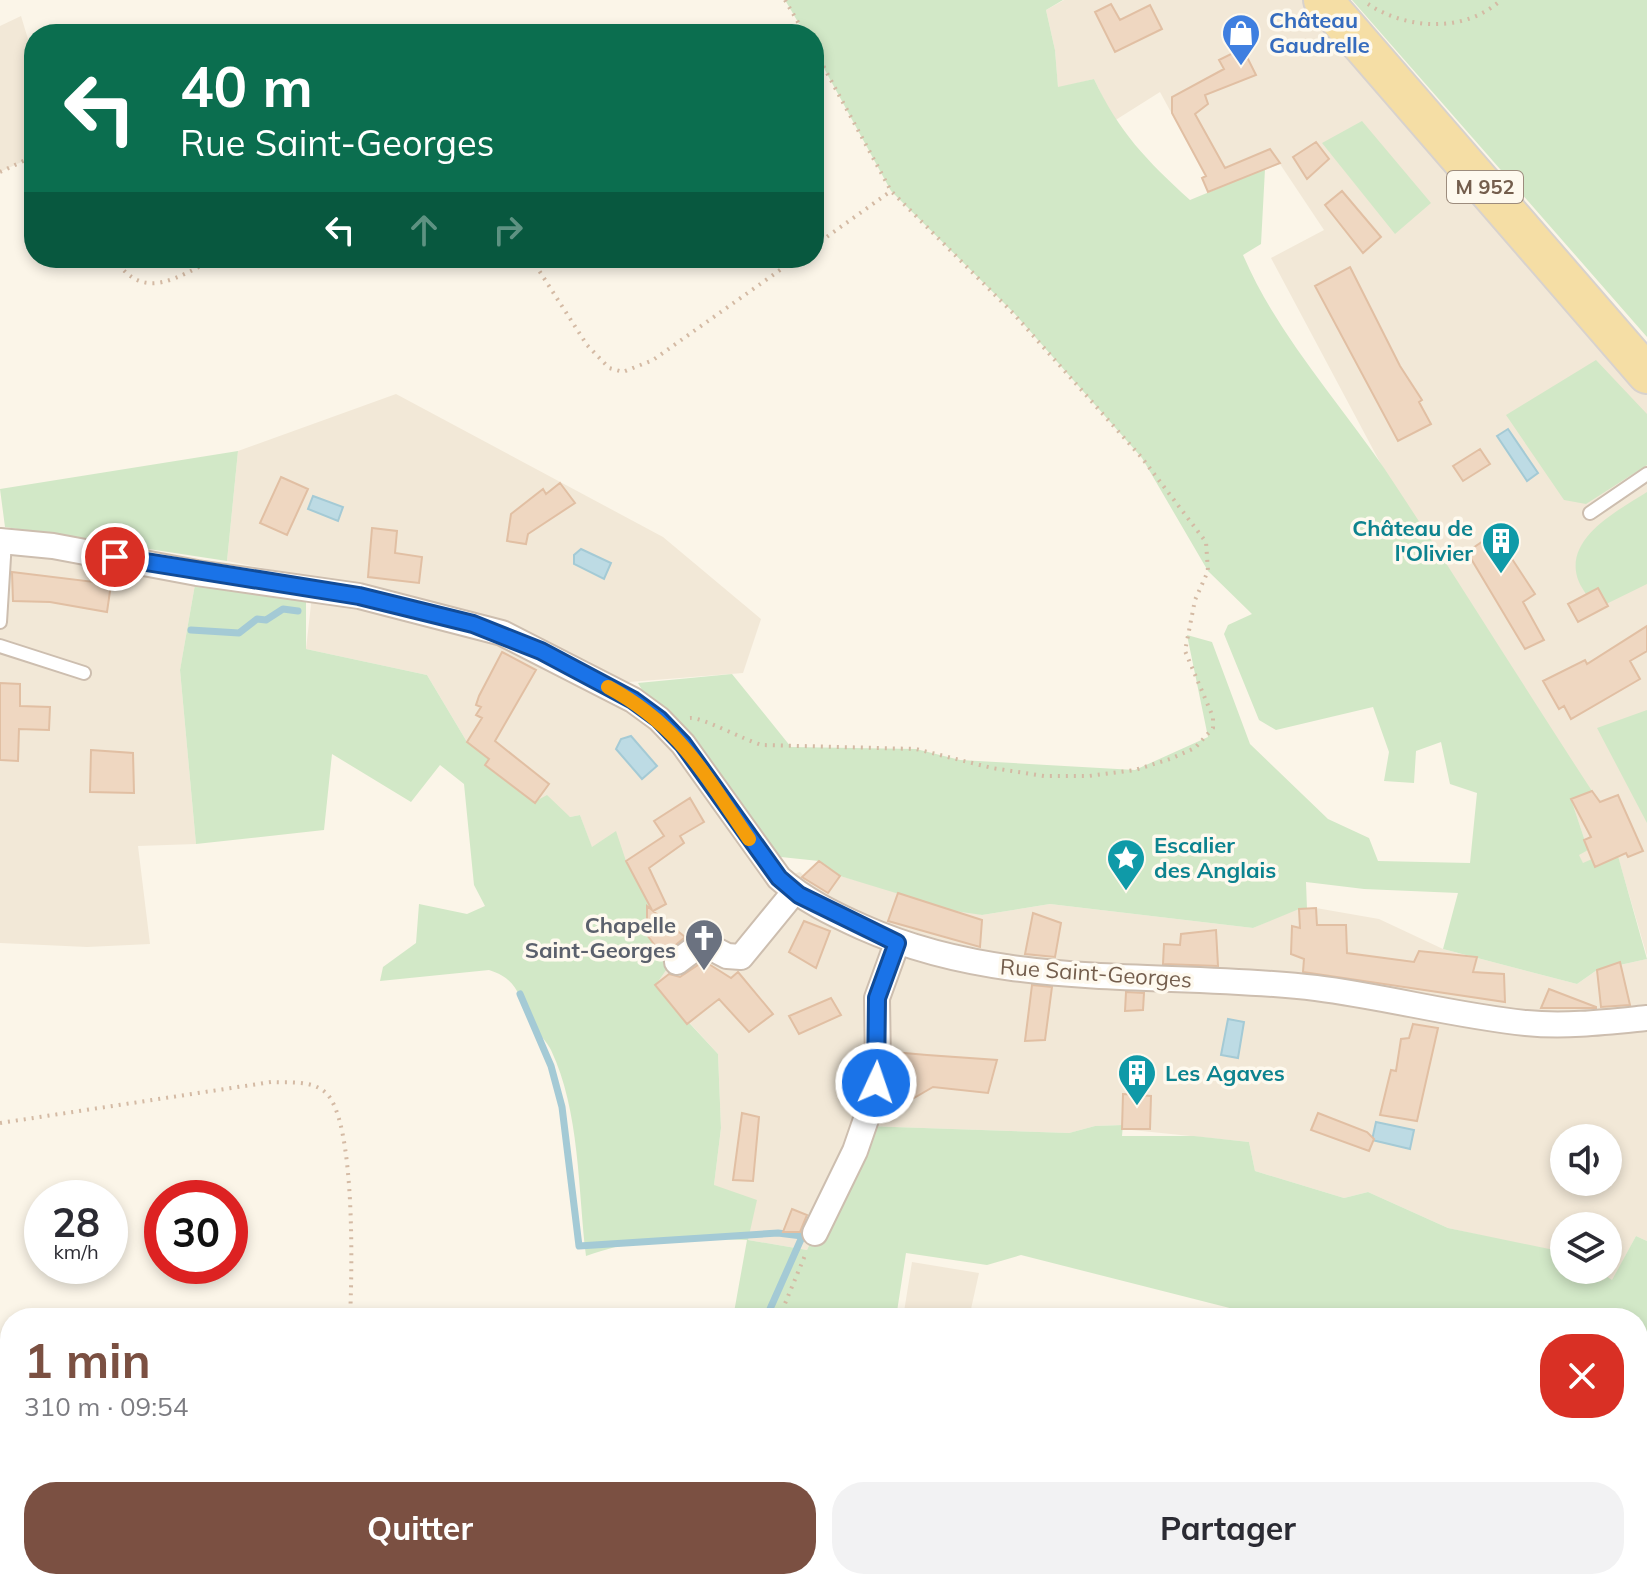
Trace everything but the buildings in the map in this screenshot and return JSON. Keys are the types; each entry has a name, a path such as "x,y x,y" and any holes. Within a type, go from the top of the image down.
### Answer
{"main road":[{"name":"M 952","path":"1323,0 1647,374"}],"street":[{"name":"Rue Saint-Georges","path":"2,541 359,596 473,624 541,651 623,695 671,731 761,855 795,891 897,943 971,962 1051,974 1281,985 1528,1023 1588,1024 1647,1018"},
{"path":"677,962 702,943 727,956 741,957 795,891"},
{"path":"815,1233 855,1151 873,1099 878,1067 877,998 897,943"}],"lane":[{"path":"1590,513 1647,474"},
{"path":"0,622 2,541"},
{"path":"0,646 84,673"}],"path":[{"path":"785,0 799,24"},
{"path":"1362,0 1379,11 1403,20 1438,25 1487,11 1501,0"},
{"path":"671,731 692,717 737,739 762,745 916,749 1044,776 1135,770 1195,748 1213,728 1213,717 1185,651 1195,600 1208,571 1206,542 1142,458 1013,313 891,191 824,67"},
{"path":"0,172 24,161"},
{"path":"824,239 891,191"},
{"path":"122,268 129,278 144,284 161,283 195,268"},
{"path":"537,268 587,345 609,368 623,372 653,360 783,268"},
{"path":"0,1123 271,1082 297,1083 325,1092 339,1112 346,1145 350,1308"},
{"path":"783,1308 815,1233"}],"shaded area":[{"path":"1064,0 1323,0 1647,374 1647,956 1618,857 1595,867 1583,864 1578,854 1588,850 1543,717 1383,468 1271,258 1324,230 1280,164 1213,190 1160,92 1114,121 1094,79 1058,88 1055,50 1046,10"},
{"path":"21,16 24,26 24,161 0,172 0,26"},
{"path":"396,394 663,537 761,619 743,673 604,684 659,719 779,878 800,872 804,876 840,876 982,915 1050,904 1253,928 1299,908 1316,908 1379,919 1443,949 1577,984 1597,970 1647,959 1647,1241 1636,1236 1622,1262 1622,1212 1550,1212 1550,1251 1448,1228 1368,1192 1344,1198 1255,1171 1249,1142 1122,1129 1122,1125 1095,1126 1069,1133 865,1126 807,1250 748,1240 714,1185 721,1128 718,1054 655,985 668,963 655,945 647,910 626,861 592,848 580,815 570,817 535,803 467,742 427,675 306,649 314,578 227,561 238,451"},
{"path":"0,552 137,571 197,573 180,670 196,844 138,846 150,944 87,947 0,943"},
{"path":"912,1262 979,1273 971,1308 905,1308"}],"green space":[{"path":"785,0 1063,0 1046,10 1055,50 1058,87 1094,79 1113,115 1135,144 1190,200 1265,169 1261,244 1243,255 1257,284 1290,339 1384,468 1592,791 1571,799 1588,850 1579,855 1583,863 1592,859 1595,867 1618,856 1647,959 1597,970 1577,984 1443,949 1458,893 1364,889 1306,882 1307,909 1299,909 1253,928 1050,904 982,915 955,911 840,876 819,861 761,855 659,719 638,683 732,674 791,747 916,749 960,760 1135,770 1208,737 1187,635 1212,642 1250,744 1328,819 1369,838 1378,861 1470,863 1477,793 1450,784 1441,742 1416,751 1414,783 1384,781 1389,752 1373,707 1276,730 1259,720 1224,634 1228,625 1252,614 1208,571 1142,458 1014,313 891,191 824,68 824,24 799,24"},
{"path":"1352,0 1647,0 1647,337"},
{"path":"1362,121 1431,203 1395,234 1322,143"},
{"path":"1596,360 1647,414 1647,465 1586,504 1564,500 1506,415"},
{"path":"238,451 227,561 5,527 0,489"},
{"path":"1647,492 1647,584 1596,609 1579,582 1576,567 1578,552 1585,539 1608,517"},
{"path":"197,573 306,589 306,649 427,675 467,742 489,759 486,764 534,802 547,795 570,817 580,815 592,847 616,831 626,861 655,907 647,910 655,945 668,963 673,960 655,986 718,1054 721,1128 714,1185 757,1200 748,1240 807,1250 865,1126 1069,1133 1095,1126 1123,1125 1122,1136 1194,1136 1249,1142 1255,1171 1344,1198 1368,1192 1448,1228 1550,1249 1550,1284 1622,1284 1622,1262 1636,1236 1647,1241 1647,1308 1230,1308 1021,1255 987,1265 906,1253 898,1308 735,1308 747,1240 665,1239 627,1244 586,1256 573,1125 561,1074 551,1050 532,1025 517,992 507,979 489,970 380,981 383,967 416,943 419,904 467,914 485,906 474,885 464,784 440,765 411,802 332,754 324,830 196,844 180,670"},
{"path":"1647,710 1647,823 1597,728"}],"water":[{"path":"1508,429 1538,473 1527,481 1497,436"},
{"path":"313,496 343,507 338,521 308,509"},
{"path":"581,549 611,563 604,579 574,564 574,555"},
{"path":"631,736 657,766 642,779 616,749 621,739"},
{"path":"1228,1019 1244,1022 1238,1058 1221,1055"},
{"path":"1376,1122 1414,1130 1410,1149 1372,1140"}],"waterway":[{"path":"191,630 239,633 257,619 266,620 283,609 298,611"},
{"path":"520,994 551,1066 562,1107 579,1246 778,1233 810,1237"},
{"path":"770,1308 802,1237"}],"slow traffic":[{"path":"608,687 633,700 671,731 749,839"}],"place":[{"name":"Château Gaudrelle","path":"1241,67"},
{"name":"Château de l'Olivier","path":"1501,575"},
{"name":"Escalier des Anglais","path":"1126,892"},
{"name":"Chapelle Saint-Georges","path":"704,972"},
{"name":"Les Agaves","path":"1137,1107"}],"route":[{"path":"115,557 263,584 359,596 473,624 541,651 633,700 659,719 683,744 779,878 799,895 897,943 877,998 876,1083"}]}
